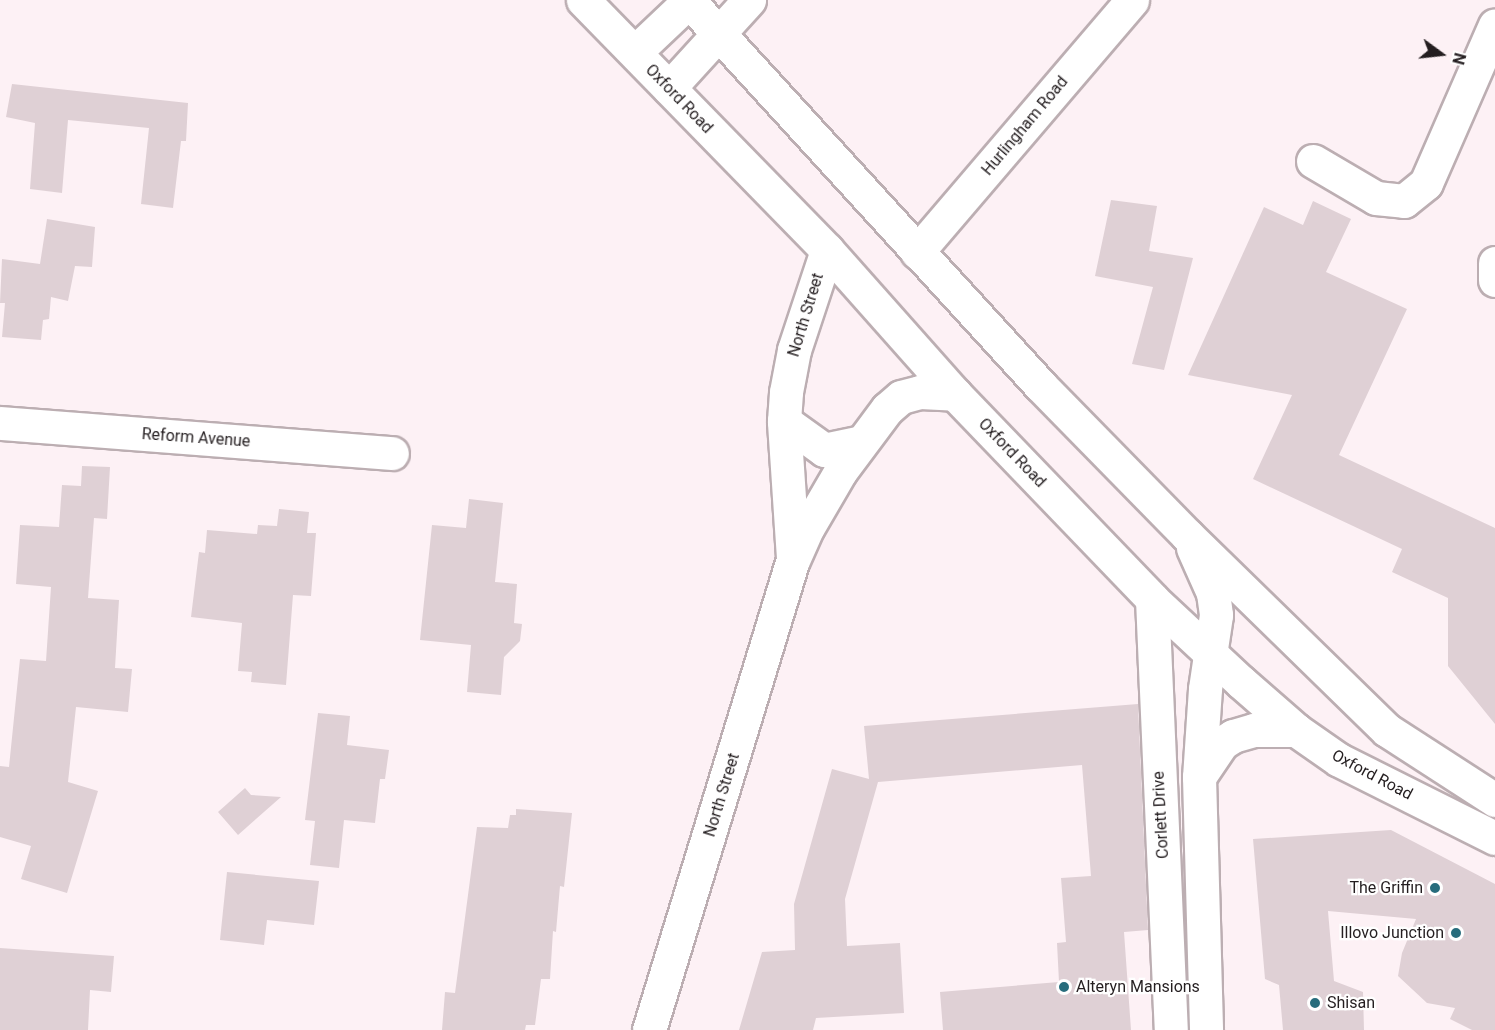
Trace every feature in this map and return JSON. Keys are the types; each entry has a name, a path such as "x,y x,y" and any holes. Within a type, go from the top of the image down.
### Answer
{"main road":[{"name":"Oxford Road","path":"583,0 827,250 954,394 1152,599 1296,730 1339,760 1495,837"},
{"path":"634,52 689,0 1040,385 1187,535 1387,730 1495,800"},
{"path":"669,88 720,35 749,0"},
{"name":"Hurlingham Road","path":"917,252 1132,0"},
{"path":"1313,161 1376,198 1404,201 1426,183 1495,26"},
{"name":"North Street","path":"794,560 784,421 794,350 827,250"},
{"path":"1495,263 1495,280"},
{"name":"North Street","path":"649,1030 794,560 840,472 861,442 901,397 920,392 954,394"},
{"path":"784,421 825,450 861,442"},
{"name":"Reform Avenue","path":"0,423 392,453"},
{"path":"1187,535 1213,592 1216,615 1210,651 1199,777 1206,1030"},
{"name":"Corlett Drive","path":"1152,599 1171,1030"},
{"path":"1199,777 1222,743 1233,736 1254,730 1296,730"}],"building":[{"path":"12,84 188,103 186,141 181,141 173,208 141,204 149,128 68,120 62,193 30,189 35,123 6,117"},
{"path":"1111,200 1157,206 1149,251 1193,258 1164,370 1132,364 1153,287 1095,276"},
{"path":"1313,201 1351,219 1326,272 1407,309 1339,455 1495,528 1495,724 1448,666 1448,598 1392,572 1402,549 1253,479 1292,395 1188,375 1264,207 1303,225"},
{"path":"47,219 95,227 92,267 75,266 68,301 51,297 49,319 43,320 41,340 2,337 5,303 0,303 2,259 40,264"},
{"path":"82,466 110,467 107,519 94,518 88,598 119,600 115,668 132,669 128,712 76,707 68,782 98,791 67,893 21,879 31,846 0,837 0,766 9,767 20,659 46,661 51,587 16,584 20,525 59,527 62,485 81,486"},
{"path":"469,499 503,503 495,582 517,584 514,623 522,624 520,641 504,657 501,695 467,692 471,645 420,640 432,525 466,528"},
{"path":"279,509 309,512 307,533 316,533 311,596 293,595 286,685 251,682 252,672 238,671 242,623 191,617 199,552 205,553 207,530 257,534 258,525 277,526"},
{"path":"1138,704 1148,930 1124,932 1131,1030 943,1030 940,992 1059,982 1057,943 1066,942 1061,878 1091,876 1082,765 878,782 845,899 847,946 900,943 904,1013 816,1018 813,1030 739,1030 762,952 795,950 794,904 832,769 869,779 864,726"},
{"path":"318,713 350,716 347,745 389,750 385,779 380,779 375,823 344,820 339,868 310,865 315,821 305,820"},
{"path":"245,788 251,795 281,797 238,835 218,812"},
{"path":"516,809 572,813 564,887 560,886 556,932 553,931 550,979 541,979 535,1025 526,1025 525,1030 442,1030 445,992 455,993 477,827 508,828 510,815 516,815"},
{"name":"Illovo Junction","path":"1391,830 1495,884 1495,1030 1472,1030 1450,1019 1455,1008 1427,1003 1398,976 1402,953 1416,919 1328,911 1334,981 1363,992 1364,1030 1283,1030 1279,985 1265,979 1253,839"},
{"path":"227,872 319,881 314,925 267,920 264,945 220,940"},
{"path":"0,948 114,956 111,992 90,990 88,1030 0,1030"}],"place":[{"name":"The Griffin","path":"1435,888"},
{"name":"Illovo Junction","path":"1456,933"},
{"name":"Alteryn Mansions","path":"1064,987"},
{"name":"Shisan","path":"1315,1003"}]}
